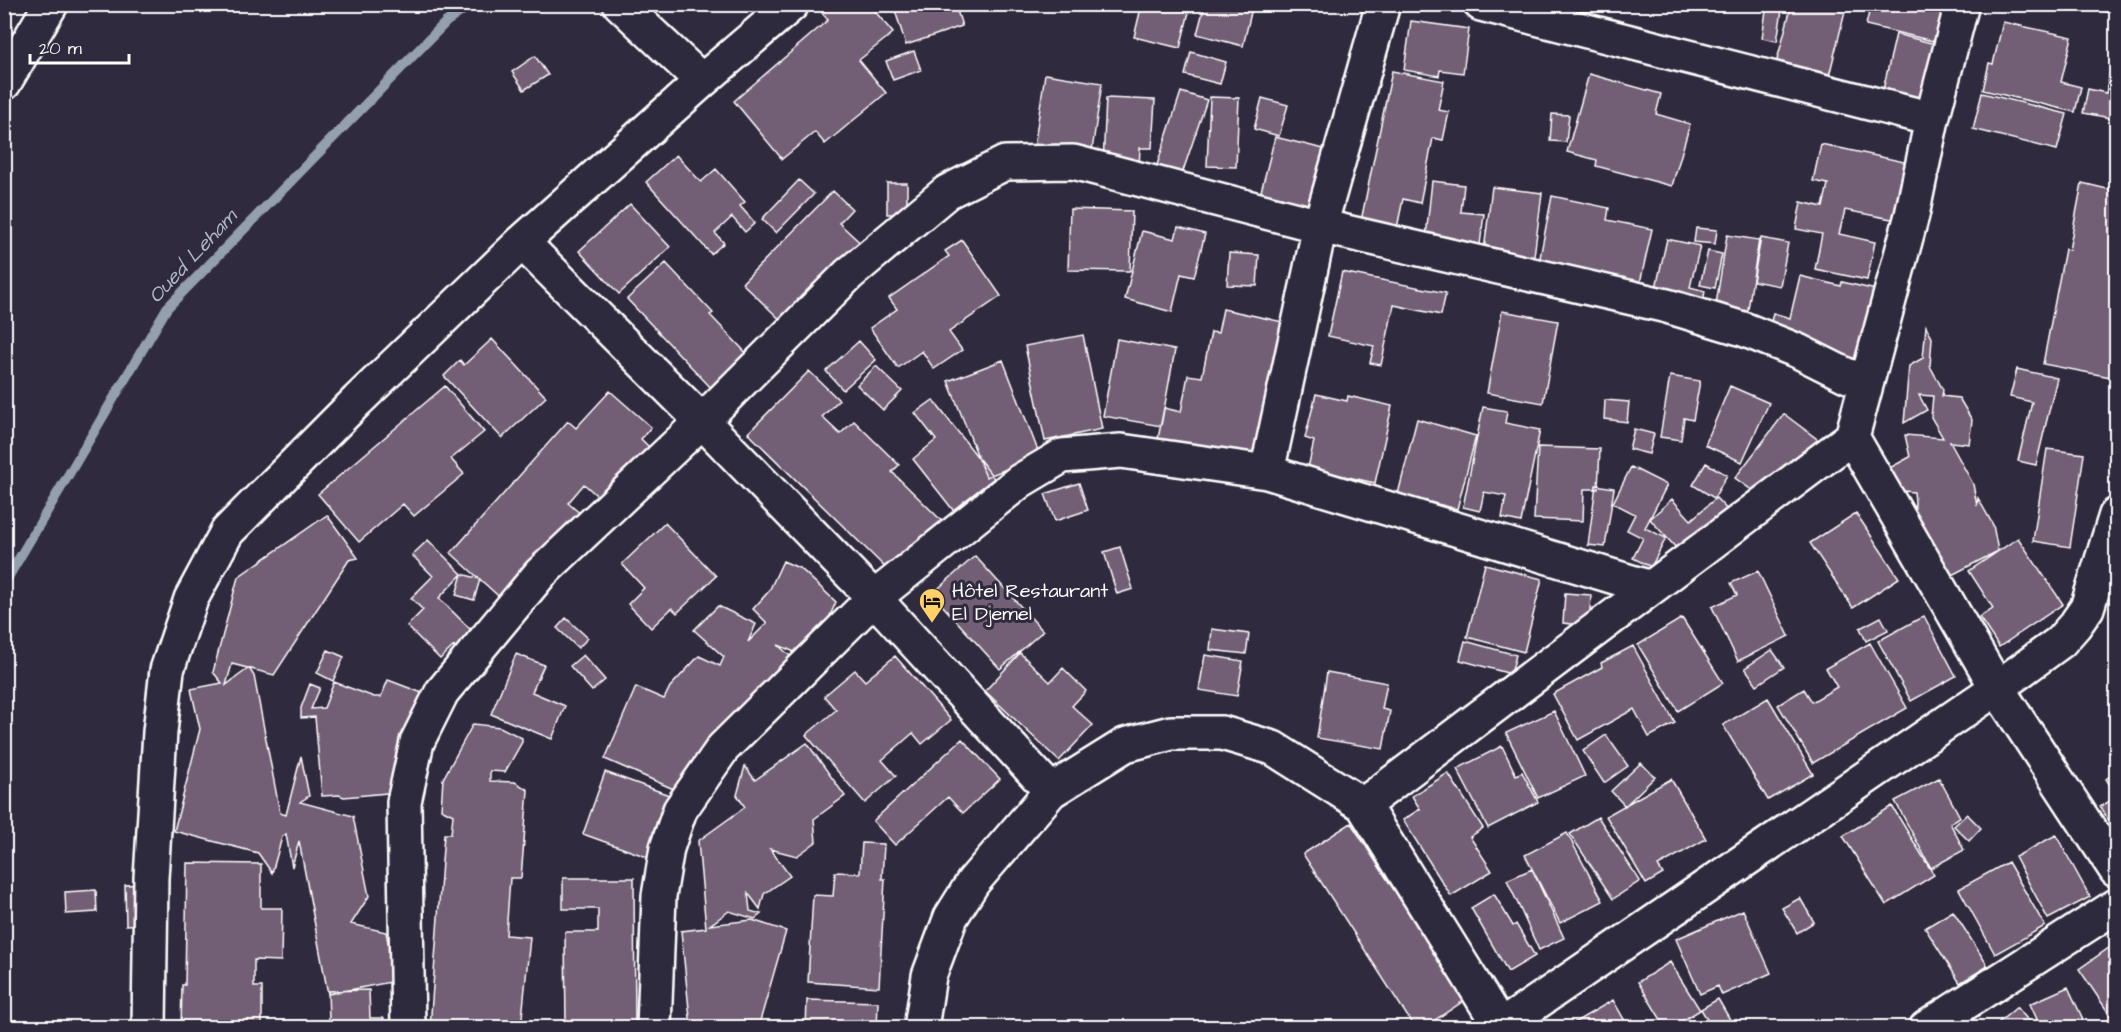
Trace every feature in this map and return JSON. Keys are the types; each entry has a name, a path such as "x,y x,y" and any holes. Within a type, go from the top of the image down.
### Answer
{"street":[{"path":"4,83 51,4"},
{"path":"620,4 702,81"},
{"path":"149,1028 151,878 159,732 167,670 191,599 227,532 358,400 522,243 702,81 792,4"},
{"path":"1267,472 1320,226 1383,4"},
{"path":"1481,4 1932,118"},
{"path":"1363,805 1852,437 1912,215 1932,118 1962,4"},
{"path":"408,1028 404,802 417,742 442,692 540,574 702,421 849,274 948,192 1005,163 1073,162 1320,226 1667,306 1743,329 1798,351 1848,376 1867,379"},
{"path":"522,243 702,421 874,598 1051,791"},
{"path":"1852,437 1997,688 2116,870"},
{"path":"654,1028 659,896 667,848 680,810 723,748 874,598 1020,482 1062,456 1121,451 1267,472 1651,588"},
{"path":"921,1028 929,975 951,917 973,882 1051,791 1125,745 1171,733 1222,733 1274,748 1363,805 1500,1027 1997,688 2060,642 2076,625 2087,608 2116,515"},
{"path":"1926,1028 2116,906"}],"building":[{"path":"832,4 869,4 893,33 859,60 886,93 825,144 815,132 782,159 734,101 828,20 822,13"},
{"path":"893,4 955,4 962,26 906,45"},
{"path":"1142,4 1191,4 1180,48 1134,37"},
{"path":"1205,4 1253,4 1243,46 1197,34"},
{"path":"1767,4 1783,4 1777,41 1762,38"},
{"path":"1792,4 1847,4 1825,92 1772,79"},
{"path":"1871,4 1946,4 1937,42 1866,25"},
{"path":"2100,4 2116,4 2116,14 2099,10"},
{"path":"1411,21 1469,29 1463,73 1440,70 1439,76 1404,70"},
{"path":"2003,22 2072,37 2061,82 2081,87 2075,112 1983,90 1989,63 1993,64"},
{"path":"1896,34 1935,44 1918,116 1879,107"},
{"path":"914,51 921,70 893,80 886,61"},
{"path":"2114,51 2116,51 2116,119 2083,113 2088,89 2106,93"},
{"path":"1191,52 1226,62 1220,84 1185,75"},
{"path":"535,56 548,75 524,90 512,72"},
{"path":"1392,71 1444,81 1438,110 1449,112 1443,140 1433,138 1420,203 1403,199 1397,228 1361,221"},
{"path":"1045,74 1102,83 1091,157 1034,148"},
{"path":"1589,74 1661,94 1656,114 1690,124 1672,186 1596,166 1597,160 1567,152"},
{"path":"1181,92 1207,100 1181,177 1156,168"},
{"path":"1982,93 2067,114 2057,150 1973,129"},
{"path":"1210,97 1239,98 1236,167 1207,166"},
{"path":"1106,98 1155,100 1152,148 1140,148 1139,167 1103,165"},
{"path":"1262,98 1288,105 1279,136 1254,129"},
{"path":"1552,114 1569,115 1566,142 1550,141"},
{"path":"1275,137 1332,151 1314,222 1257,207"},
{"path":"1821,144 1909,163 1897,220 1845,210 1839,234 1875,242 1867,280 1815,269 1822,234 1796,229 1801,202 1823,207 1828,184 1813,181"},
{"path":"676,155 701,182 716,169 745,202 740,206 755,223 745,232 732,217 715,233 724,243 711,254 646,182"},
{"path":"799,180 814,194 776,233 762,219"},
{"path":"1432,181 1464,185 1461,212 1484,214 1479,252 1425,246"},
{"path":"887,183 907,183 907,214 887,214"},
{"path":"2082,183 2116,191 2116,378 2043,364 2065,249 2069,250"},
{"path":"1492,187 1542,193 1532,272 1482,266"},
{"path":"833,191 852,209 839,223 868,250 793,332 742,283"},
{"path":"1552,196 1609,208 1607,220 1652,229 1638,292 1536,278"},
{"path":"630,204 670,247 619,294 579,251"},
{"path":"1070,209 1132,211 1130,271 1068,270"},
{"path":"1178,227 1205,234 1194,277 1181,274 1172,312 1125,299 1142,231 1175,239"},
{"path":"1696,228 1717,230 1715,244 1694,242"},
{"path":"1727,235 1759,240 1746,322 1714,317"},
{"path":"1761,238 1788,243 1780,286 1753,281"},
{"path":"1667,239 1700,246 1690,287 1705,291 1701,312 1653,301"},
{"path":"962,240 1001,296 949,332 962,350 934,369 922,351 898,368 870,328 897,309 889,298 949,256 945,251"},
{"path":"1708,251 1722,254 1715,288 1700,285"},
{"path":"1229,253 1259,255 1257,286 1227,285"},
{"path":"666,263 713,313 710,315 751,358 714,391 627,299"},
{"path":"1342,272 1446,293 1441,315 1394,305 1381,365 1370,363 1374,346 1328,336"},
{"path":"1800,276 1841,286 1842,282 1876,290 1859,360 1767,339 1773,313 1790,318"},
{"path":"1223,309 1283,322 1258,457 1158,439 1164,408 1181,412 1188,375 1202,377 1211,332 1218,333"},
{"path":"1502,311 1558,321 1543,403 1487,393"},
{"path":"1926,326 1932,338 1930,366 1943,390 1942,396 1959,398 1972,420 1969,444 1950,442 1973,484 1977,506 1978,498 1993,525 1998,551 1946,578 1914,520 1914,492 1892,490 1882,472 1910,457 1905,435 1943,438 1931,417 1933,396 1919,395 1927,410 1904,423 1909,366 1923,358"},
{"path":"1083,335 1102,429 1045,441 1025,346"},
{"path":"492,339 546,397 502,438 444,376 460,360 464,365"},
{"path":"1117,339 1175,350 1161,426 1103,416"},
{"path":"859,341 876,360 843,390 826,371"},
{"path":"1003,360 1040,456 986,477 948,381"},
{"path":"876,366 902,391 883,410 857,385"},
{"path":"2017,369 2057,378 2036,465 2018,461 2032,402 2010,397"},
{"path":"809,371 839,400 822,417 840,434 854,421 899,465 892,472 945,524 894,576 748,433"},
{"path":"1670,376 1700,381 1693,420 1684,418 1681,440 1660,437"},
{"path":"445,386 484,432 451,459 464,474 414,516 403,504 359,542 318,494"},
{"path":"1730,386 1769,403 1742,462 1705,445"},
{"path":"610,391 651,427 641,439 651,449 604,502 584,484 568,503 583,516 506,603 451,553 568,421 576,428"},
{"path":"1316,394 1347,401 1348,396 1392,406 1375,483 1308,468 1314,441 1305,438"},
{"path":"933,400 994,478 953,510 913,459 936,440 915,413"},
{"path":"1605,400 1629,402 1627,422 1604,419"},
{"path":"1483,407 1507,411 1505,423 1540,430 1521,522 1502,518 1506,496 1484,492 1480,511 1463,507"},
{"path":"1784,414 1829,448 1781,511 1735,478"},
{"path":"1417,419 1476,436 1457,509 1398,494"},
{"path":"1634,429 1654,434 1649,454 1629,449"},
{"path":"1538,447 1600,449 1598,489 1584,489 1583,521 1534,519"},
{"path":"2047,449 2084,454 2070,547 2033,541"},
{"path":"1706,463 1727,475 1714,498 1693,485"},
{"path":"1631,467 1667,485 1645,528 1666,538 1651,567 1633,558 1643,538 1627,530 1635,514 1613,503"},
{"path":"1079,483 1088,510 1055,521 1045,494"},
{"path":"1596,485 1614,488 1605,547 1588,545"},
{"path":"1716,498 1734,517 1686,559 1650,519 1672,499 1691,520"},
{"path":"1856,513 1899,578 1853,608 1810,543"},
{"path":"327,515 358,558 349,560 274,675 249,669 254,676 280,813 286,815 301,756 309,796 300,802 353,816 369,896 351,924 386,932 396,981 328,994 299,841 292,867 286,834 282,837 272,873 258,853 174,831 200,729 191,689 222,683 213,672 238,577","holes":["232,664 249,668 226,685"]},
{"path":"665,523 716,576 677,613 672,608 651,628 628,604 644,588 622,564"},
{"path":"2018,538 2063,604 1999,647 1979,617 1993,608 1969,571"},
{"path":"428,540 462,574 439,598 476,635 459,651 454,646 440,659 407,626 423,610 411,598 433,576 412,555"},
{"path":"1120,547 1133,589 1117,594 1104,552"},
{"path":"975,556 1043,631 1000,669 932,594"},
{"path":"783,561 801,569 836,602 811,659 778,645 800,665 685,794 605,759 636,687 664,699 670,687 699,656 720,666 724,657 694,630 718,606 756,624 748,642 767,623 753,609 769,591"},
{"path":"1485,564 1542,579 1524,652 1467,637"},
{"path":"1758,571 1789,636 1738,661 1712,607 1737,595 1731,583"},
{"path":"462,574 480,579 474,600 456,595"},
{"path":"1565,593 1591,595 1589,626 1563,623"},
{"path":"1924,616 1956,676 1911,701 1878,641"},
{"path":"1881,617 1888,630 1866,641 1860,628"},
{"path":"566,618 588,638 578,648 557,628"},
{"path":"1682,618 1723,683 1678,711 1638,645"},
{"path":"1212,629 1249,634 1246,654 1210,650"},
{"path":"1465,641 1516,655 1511,674 1460,660"},
{"path":"1870,643 1907,708 1813,763 1778,705 1804,689 1812,702 1837,687 1826,668"},
{"path":"1633,646 1675,723 1649,737 1634,709 1578,740 1553,694 1602,667 1601,663"},
{"path":"328,650 344,657 333,681 317,673"},
{"path":"1772,650 1784,667 1757,685 1745,668"},
{"path":"1020,653 1050,682 1063,668 1086,691 1072,706 1093,725 1059,761 985,691"},
{"path":"516,654 544,665 532,692 565,706 552,739 491,714"},
{"path":"583,655 605,680 592,691 570,666"},
{"path":"1205,655 1243,661 1237,696 1199,690"},
{"path":"895,656 951,720 922,744 913,733 882,760 896,776 865,803 806,735 836,710 824,696 855,670 865,681"},
{"path":"1327,672 1387,683 1382,709 1390,711 1383,749 1317,738"},
{"path":"388,680 425,694 398,792 344,797 322,796 315,717 301,718 301,708 310,684 320,688 311,709 324,708 334,682 374,697 381,697"},
{"path":"1768,698 1813,774 1768,800 1723,725"},
{"path":"1554,711 1585,776 1538,798 1506,733"},
{"path":"473,724 500,727 522,738 505,772 490,771 490,781 515,782 528,790 521,878 510,878 506,935 530,937 521,1028 430,1028 444,834 451,834 453,815 441,809 443,779"},
{"path":"1606,735 1628,766 1604,783 1583,751"},
{"path":"962,739 1000,779 963,813 948,797 895,845 873,821"},
{"path":"807,743 845,796 814,819 816,842 797,856 770,849 790,876 764,894 760,909 748,893 750,911 761,914 755,919 729,911 710,925 752,920 786,931 758,1028 691,1028 681,931 706,928 698,841 745,807 737,795 745,766 755,780"},
{"path":"1502,746 1516,775 1522,772 1538,802 1488,828 1457,769"},
{"path":"1641,763 1655,777 1625,806 1611,791"},
{"path":"605,772 672,796 650,858 583,834"},
{"path":"2116,772 2116,795 2106,779"},
{"path":"1448,773 1483,828 1470,837 1492,871 1451,896 1403,820 1420,809 1412,796"},
{"path":"1939,778 1960,817 1950,823 1964,850 1931,868 1895,801"},
{"path":"1671,779 1706,839 1658,866 1663,874 1646,884 1606,816"},
{"path":"2116,797 2116,832 2100,807"},
{"path":"1892,806 1934,875 1886,905 1843,836"},
{"path":"1967,814 1981,828 1969,841 1954,826"},
{"path":"1598,817 1640,881 1613,899 1570,834"},
{"path":"1351,823 1465,1000 1423,1028 1415,1028 1303,854"},
{"path":"1567,833 1603,901 1560,923 1525,855"},
{"path":"2056,835 2090,897 2048,919 2015,857"},
{"path":"862,843 884,844 882,879 885,879 879,987 808,982 813,895 833,896 835,872 860,873"},
{"path":"2008,862 2045,926 1995,954 1959,889"},
{"path":"187,863 261,864 261,908 282,908 281,961 254,960 254,987 262,987 262,1028 181,1028 182,985 185,985"},
{"path":"1532,869 1564,938 1539,950 1507,880"},
{"path":"563,878 634,878 635,1028 566,1028 565,932 598,932 598,909 563,909"},
{"path":"144,884 145,924 126,925 125,885"},
{"path":"96,890 97,912 66,914 65,892"},
{"path":"1494,894 1513,926 1516,924 1535,956 1508,972 1471,908"},
{"path":"1800,898 1814,922 1797,933 1782,908"},
{"path":"1743,910 1771,973 1722,995 1718,986 1700,994 1676,939"},
{"path":"1953,911 1988,966 1960,983 1925,928"},
{"path":"2116,943 2116,1024 2079,969"},
{"path":"1670,962 1700,1010 1671,1028 1666,1028 1638,982"},
{"path":"2068,987 2087,1028 2041,1028 2030,1004"},
{"path":"369,990 370,1018 384,1018 384,1028 287,1028 287,1021 329,1020 328,991"},
{"path":"1718,999 1732,1023 1724,1028 1712,1028 1701,1009"},
{"path":"807,1000 878,1002 877,1028 806,1028"},
{"path":"1613,1000 1629,1028 1565,1028"},
{"path":"2017,1007 2031,1024 2027,1028 1992,1028"}],"waterway":[{"name":"Oued Leham","path":"4,584 167,308 446,22 472,4"}],"place":[{"name":"Hôtel Restaurant El Djemel","path":"932,624"}]}
